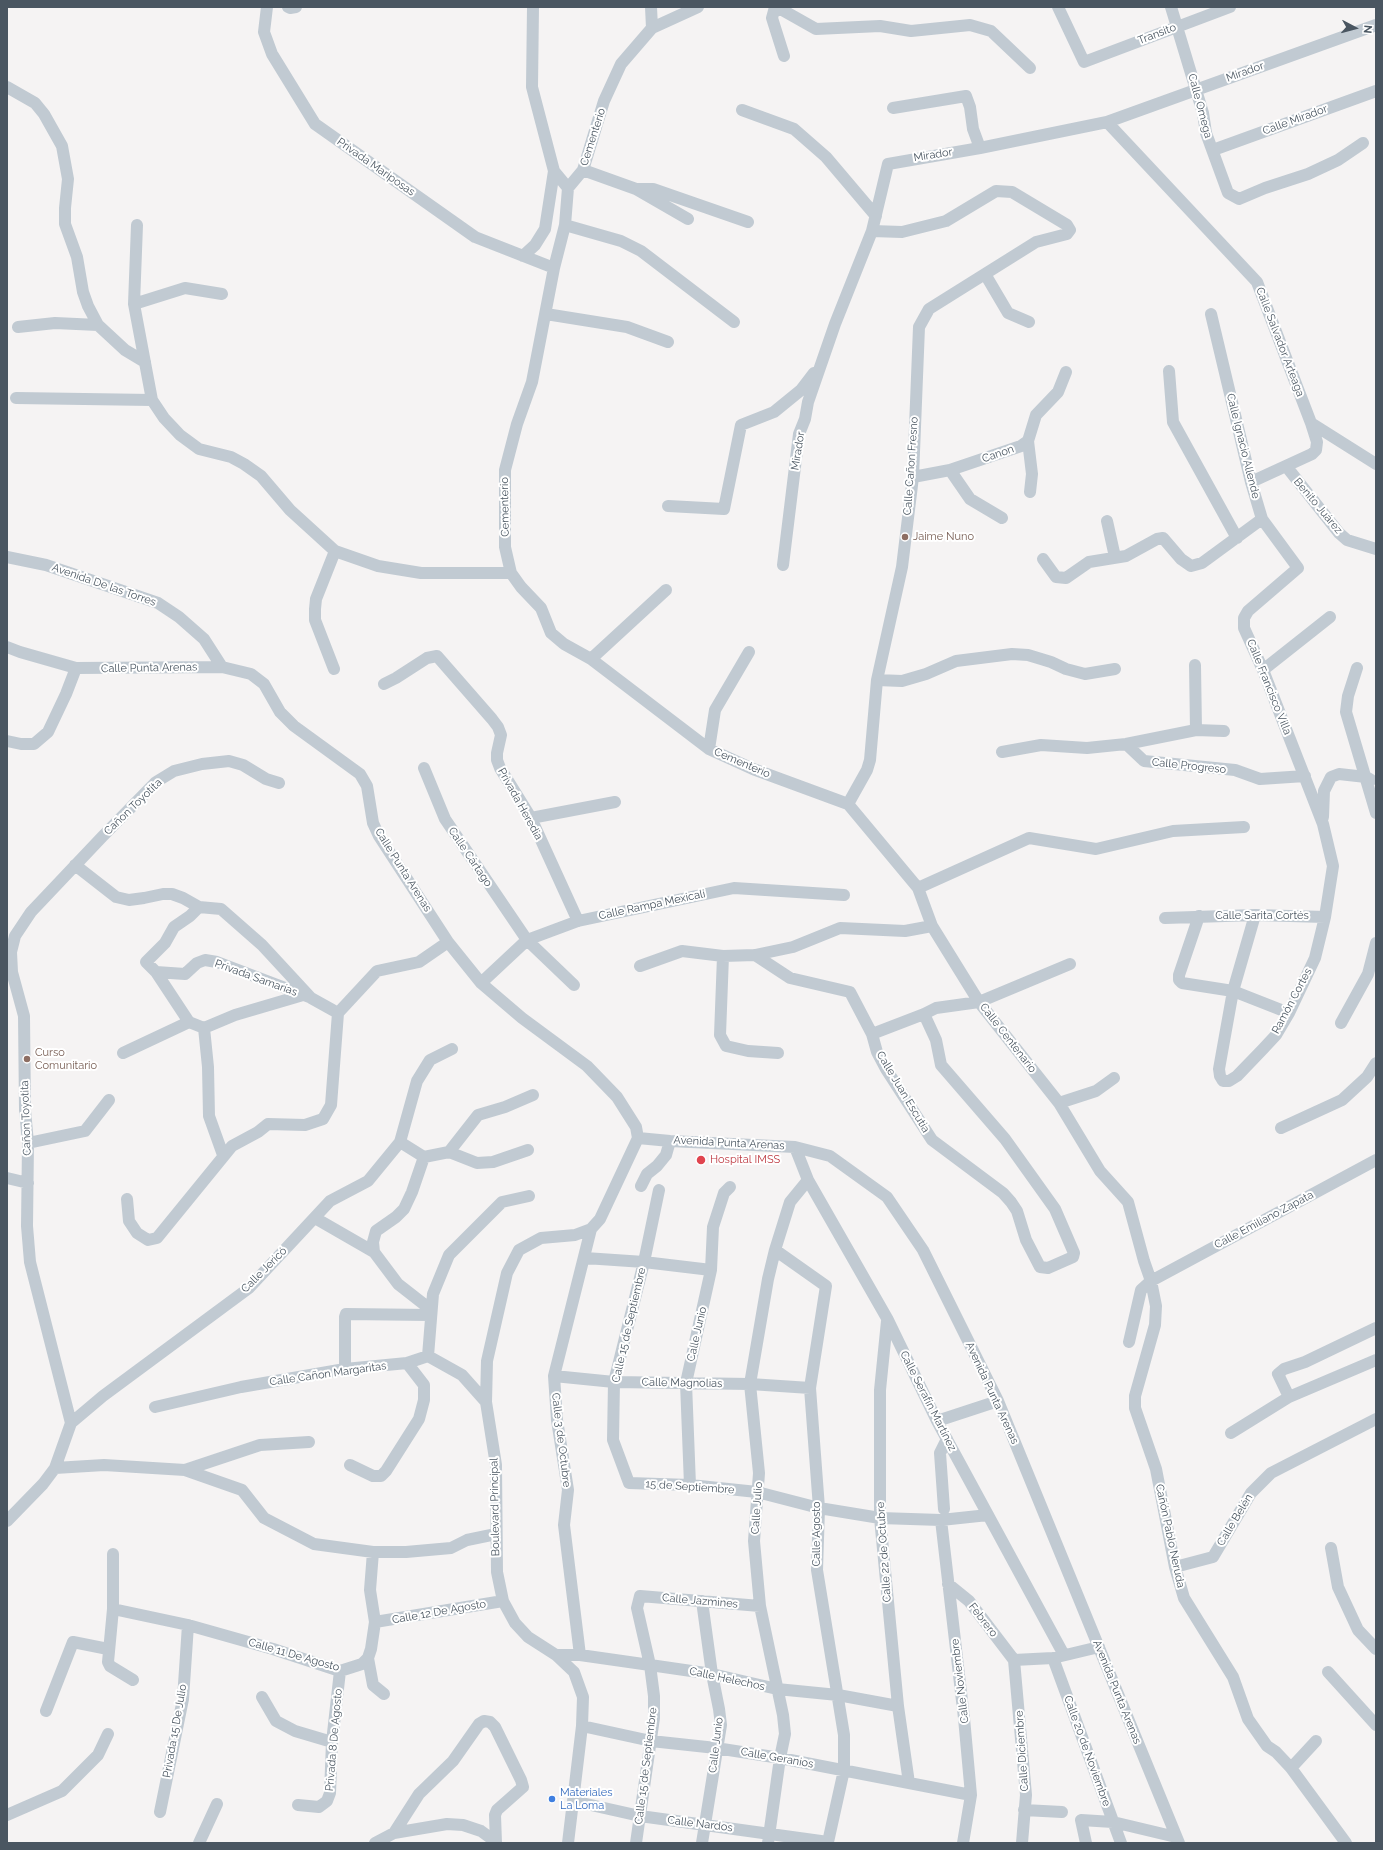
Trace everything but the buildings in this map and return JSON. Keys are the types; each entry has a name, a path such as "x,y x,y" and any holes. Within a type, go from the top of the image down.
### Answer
{"street":[{"name":"Privada Mariposas","path":"267,7 264,32 272,54 316,124 475,238 554,268"},
{"path":"288,7 296,7"},
{"path":"523,256 535,245 545,229 554,171 532,86 533,7"},
{"path":"651,7 652,28 698,7"},
{"path":"784,56 772,18 776,7 816,29 880,26 911,31 970,25 991,31 1030,68"},
{"name":"Transito","path":"1058,7 1084,62 1230,7"},
{"name":"Calle Omega","path":"1171,7 1178,26 1196,90 1206,133 1228,193 1239,199 1265,188 1308,174 1338,160 1363,143"},
{"name":"Mirador","path":"783,565 799,434 805,419 808,402 835,324 872,231 888,164 980,148 1107,122 1376,25"},
{"name":"Cementerio","path":"652,28 621,64 604,101 583,170 568,188 565,225 554,268 532,382 517,424 505,470 506,547 511,572 521,587 541,608 551,633 564,644 590,659 709,749 753,769 848,804"},
{"path":"7,87 35,103 44,114 62,146 68,179 65,224 77,257 82,292 98,325 125,350 145,362"},
{"name":"Calle Mirador","path":"1213,150 1376,91"},
{"path":"893,108 966,96 970,107 973,129 980,148"},
{"path":"742,110 794,129 826,157 876,216"},
{"name":"Calle Salvador Arteaga","path":"1107,122 1257,282 1312,423 1317,442 1316,450 1312,454 1251,482"},
{"path":"583,170 636,189 688,219"},
{"path":"554,171 568,188"},
{"path":"636,189 654,189 748,222"},
{"name":"Calle Cañon Fresno","path":"848,804 867,770 870,760 877,680 902,567 912,477 919,327 929,309 1036,242 1068,234 1070,230 1068,224 1012,192 996,191 946,221 902,232 872,231"},
{"path":"137,225 134,304 152,400 164,418 180,435 199,449 231,457 261,476 290,510 335,551 378,566 421,574 511,572"},
{"path":"565,225 621,241 641,251 734,322"},
{"path":"985,274 1008,313 1029,322"},
{"path":"134,304 185,288 222,294"},
{"path":"546,314 627,327 668,342"},
{"name":"Calle Ignacio Allende","path":"1211,314 1251,482 1262,519 1298,568"},
{"path":"18,327 54,323 98,325"},
{"path":"668,506 724,509 741,424 774,412 801,390 822,363"},
{"path":"1169,371 1173,422 1237,538"},
{"name":"Canon","path":"912,477 950,470 1021,446 1028,440 1036,415 1058,392 1066,372"},
{"path":"16,398 152,400"},
{"path":"1312,423 1376,464"},
{"path":"1028,440 1032,474 1030,492"},
{"name":"Benito Juárez","path":"1286,466 1347,540 1376,549"},
{"path":"950,470 970,499 1002,518"},
{"path":"1043,559 1056,577 1066,578 1089,562 1126,556 1157,539 1163,538 1181,559 1191,566 1202,563 1262,519"},
{"path":"1107,521 1115,557"},
{"path":"334,669 316,620 315,609 316,599 335,551"},
{"name":"Avenida De las Torres","path":"7,557 46,565 158,602 179,617 204,639 222,667"},
{"name":"Calle Francisco Villa","path":"1298,568 1248,611 1244,618 1244,628 1263,670 1323,824"},
{"path":"590,659 666,590"},
{"path":"1263,670 1330,618"},
{"name":"Calle Punta Arenas","path":"7,647 76,668 222,667 252,674 264,684 280,712 294,726 360,774 367,786 373,823 379,836 448,942 481,983 522,1018 587,1066 620,1102 636,1128 638,1138"},
{"path":"709,749 715,710 749,652"},
{"path":"877,680 902,681 926,674 956,661 1012,654 1028,655 1051,662 1066,669 1085,674 1115,669"},
{"name":"Privada Heredia","path":"384,684 427,658 437,656 498,727 501,735 497,760 531,818 578,921"},
{"path":"1195,665 1196,730"},
{"path":"7,741 21,744 34,744 48,732 66,694 76,668"},
{"path":"1357,668 1348,696 1346,712 1371,780 1376,813"},
{"path":"1002,752 1041,745 1087,748 1126,744 1196,730 1224,731"},
{"name":"Calle Progreso","path":"1126,744 1144,761 1235,770 1260,778 1305,776"},
{"name":"Cañon Toyotita","path":"71,1423 30,1262 27,1226 28,1143 25,1110 24,1016 12,972 11,952 15,936 31,912 75,865 156,782 174,771 202,764 229,761 243,765 266,779 279,783"},
{"name":"Calle Cártago","path":"424,768 445,819 527,940 574,985"},
{"path":"1323,824 1324,791 1331,777 1339,774 1371,780"},
{"path":"531,818 615,802"},
{"name":"Calle Centenario","path":"848,804 918,888 932,926 979,1002 1059,1103 1100,1171 1128,1202 1151,1281"},
{"name":"Ramón Cortes","path":"1256,915 1233,991 1219,1068 1220,1076 1223,1081 1229,1081 1237,1076 1276,1035 1289,1013 1315,958 1325,916 1332,866 1323,824"},
{"path":"918,888 1029,838 1096,849 1173,831 1244,827"},
{"path":"75,865 116,897 129,900 163,894 172,894 199,907 220,909 262,945 307,997 338,1013"},
{"name":"Calle Rampa Mexicali","path":"481,983 527,940 578,921 734,888 844,895"},
{"path":"199,907 190,916 174,927 165,942 146,962 156,972 189,1022 204,1028 235,1015 307,997"},
{"name":"Calle Sarita Cortés","path":"1165,918 1256,915 1325,916"},
{"path":"1199,916 1179,975 1179,980 1182,983 1233,991 1289,1013"},
{"path":"640,966 682,951 723,956 756,955 793,947 840,928 905,931 932,926"},
{"path":"127,1199 129,1220 137,1234 148,1240 157,1238 223,1155 232,1146 258,1132 268,1124 305,1125 323,1119 331,1105 338,1013 377,971 419,962 448,942"},
{"path":"1341,1023 1368,974 1376,943"},
{"name":"Calle Juan Escutia","path":"756,955 790,978 850,992 872,1034 877,1052 886,1069 932,1140 1003,1193 1011,1202 1017,1211 1026,1240 1040,1267 1048,1268 1073,1258 1074,1253 1055,1209 1005,1139 941,1065 936,1040 924,1014"},
{"path":"723,956 720,1035 726,1046 748,1051 778,1053"},
{"name":"Privada Samarías","path":"156,972 185,974 197,963 205,960 217,962 307,997"},
{"path":"872,1034 936,1008 979,1002 1070,964"},
{"path":"123,1053 189,1022"},
{"path":"204,1028 208,1067 209,1116 223,1155"},
{"path":"452,1049 430,1060 418,1081 400,1142 424,1157 449,1152 476,1163 493,1162 528,1150"},
{"path":"1281,1128 1342,1100 1367,1077 1376,1063"},
{"path":"1059,1103 1096,1091 1114,1078"},
{"path":"449,1152 478,1115 505,1107 533,1095"},
{"path":"28,1143 85,1131 109,1100"},
{"path":"591,1229 600,1219 638,1138"},
{"name":"Avenida Punta Arenas","path":"638,1138 670,1141 795,1146 830,1156 887,1197 923,1250 998,1402 1177,1840"},
{"path":"641,1186 647,1174 657,1166 666,1154 670,1141"},
{"name":"Calle Jericó","path":"71,1423 103,1396 249,1288 330,1201 368,1181 400,1142"},
{"name":"Calle Serafín Martínez","path":"795,1146 808,1180 888,1320 936,1421 988,1515 1059,1657"},
{"path":"374,1252 376,1231 396,1217 404,1208 412,1192 424,1157"},
{"name":"Calle Emiliano Zapata","path":"1151,1281 1376,1160"},
{"path":"7,1178 28,1183"},
{"name":"Calle Julio","path":"769,1838 780,1758 785,1734 783,1715 760,1606 754,1541 758,1460 750,1384 768,1279 775,1250 790,1202 808,1180"},
{"name":"Calle Junio","path":"690,1485 686,1383 711,1270 714,1227 724,1193 730,1187"},
{"name":"Calle 15 de Septiembre","path":"629,1483 613,1440 614,1382 644,1262 659,1190"},
{"path":"486,1402 462,1375 428,1356 430,1312 433,1294 449,1255 502,1202 529,1196"},
{"path":"315,1218 374,1252 398,1284 430,1312"},
{"name":"Calle 3 de Octubre","path":"580,1655 564,1525 568,1490 557,1420 554,1376 591,1229"},
{"name":"Boulevard Principal","path":"568,1843 582,1726 583,1697 574,1672 556,1655 528,1637 514,1623 503,1601 496,1572 496,1465 486,1402 487,1361 507,1273 519,1250 541,1238 575,1235 591,1229"},
{"name":"Calle Agosto","path":"775,1250 826,1286 810,1388 819,1508 817,1570 844,1735 844,1770 828,1842"},
{"path":"584,1258 644,1262 711,1270"},
{"path":"1129,1342 1141,1290 1151,1281"},
{"name":"Cañón Pablo Neruda","path":"1151,1281 1156,1306 1156,1325 1135,1396 1135,1408 1156,1469 1175,1567 1184,1598 1233,1677 1248,1719 1267,1746 1276,1752 1291,1768 1346,1843"},
{"path":"345,1369 346,1314 430,1312"},
{"name":"Calle 22 de Octubre","path":"888,1320 880,1390 880,1518 898,1706 909,1784"},
{"path":"1289,1397 1278,1374 1284,1369 1305,1362 1376,1328"},
{"name":"Calle Cañon Margaritas","path":"155,1407 241,1387 345,1369 407,1364 428,1356"},
{"path":"1231,1433 1289,1397 1376,1360"},
{"path":"350,1465 373,1476 381,1476 386,1471 419,1419 424,1400 424,1385 407,1364"},
{"name":"Calle Magnolias","path":"554,1376 614,1382 750,1384 810,1388"},
{"path":"936,1421 998,1402"},
{"name":"Calle Belén","path":"1175,1567 1213,1557 1251,1493 1270,1473 1376,1419"},
{"path":"7,1521 55,1468 71,1423"},
{"name":"Calle Noviembre","path":"946,1439 940,1453 942,1514 948,1584 964,1718 971,1795 963,1843"},
{"path":"185,1470 260,1445 309,1442"},
{"path":"55,1468 104,1465 185,1470 242,1490 264,1518 314,1544 373,1552 406,1552 451,1548 467,1540 496,1534"},
{"name":"15 de Septiembre","path":"629,1483 690,1485 757,1492 819,1508 880,1518 942,1514 988,1515"},
{"path":"1332,1548 1338,1587 1358,1630 1376,1649"},
{"path":"373,1552 370,1590 375,1622 371,1649 368,1658 373,1685 384,1694"},
{"path":"114,1554 113,1609 108,1649 108,1662 110,1666 133,1680"},
{"name":"Febrero","path":"948,1584 969,1601 1014,1660"},
{"name":"Calle 15 de Septiembre","path":"636,1843 654,1718 654,1696 650,1665 637,1608 640,1596"},
{"name":"Calle Jazmines","path":"640,1596 760,1606"},
{"name":"Calle 12 De Agosto","path":"375,1622 503,1601"},
{"name":"Calle Junio","path":"702,1601 712,1674 720,1709 720,1725 702,1843"},
{"name":"Calle 11 De Agosto","path":"113,1609 188,1625 273,1649 340,1671 362,1664 368,1658"},
{"name":"Privada 15 De Julio","path":"160,1812 183,1699 188,1625"},
{"path":"46,1711 73,1642 108,1649"},
{"path":"1014,1660 1059,1657 1098,1647"},
{"name":"Calle Helechos","path":"556,1655 580,1655 712,1674 777,1689 838,1695 898,1706"},
{"name":"Calle 20 de Noviembre","path":"1059,1657 1121,1843"},
{"name":"Calle Diciembre","path":"1014,1660 1026,1795 1022,1843"},
{"name":"Privada 8 De Agosto","path":"298,1805 319,1807 327,1802 330,1793 332,1742 340,1671"},
{"path":"1328,1672 1376,1726"},
{"path":"262,1697 276,1721 295,1731 332,1742"},
{"path":"394,1833 420,1794 453,1762 479,1724 484,1721 490,1722 495,1727 523,1787 497,1810 495,1815 496,1842"},
{"name":"Calle Geranios","path":"582,1726 651,1741 716,1748 780,1758 971,1795"},
{"path":"7,1815 62,1791 98,1755 108,1734"},
{"path":"1291,1768 1316,1741"},
{"name":"Calle Nardos","path":"573,1801 640,1816 704,1824 769,1838 828,1842"},
{"path":"199,1843 217,1804"},
{"path":"1024,1810 1062,1812"},
{"path":"1086,1843 1080,1820 1114,1822 1177,1840"},
{"path":"375,1843 394,1833 447,1824 463,1825 481,1831 496,1842"}],"place":[{"name":"Jaime Nuno","path":"905,537"},
{"name":"Curso Comunitario","path":"27,1059"},
{"name":"Hospital IMSS","path":"701,1160"},
{"name":"Materiales La Loma","path":"552,1799"}]}
